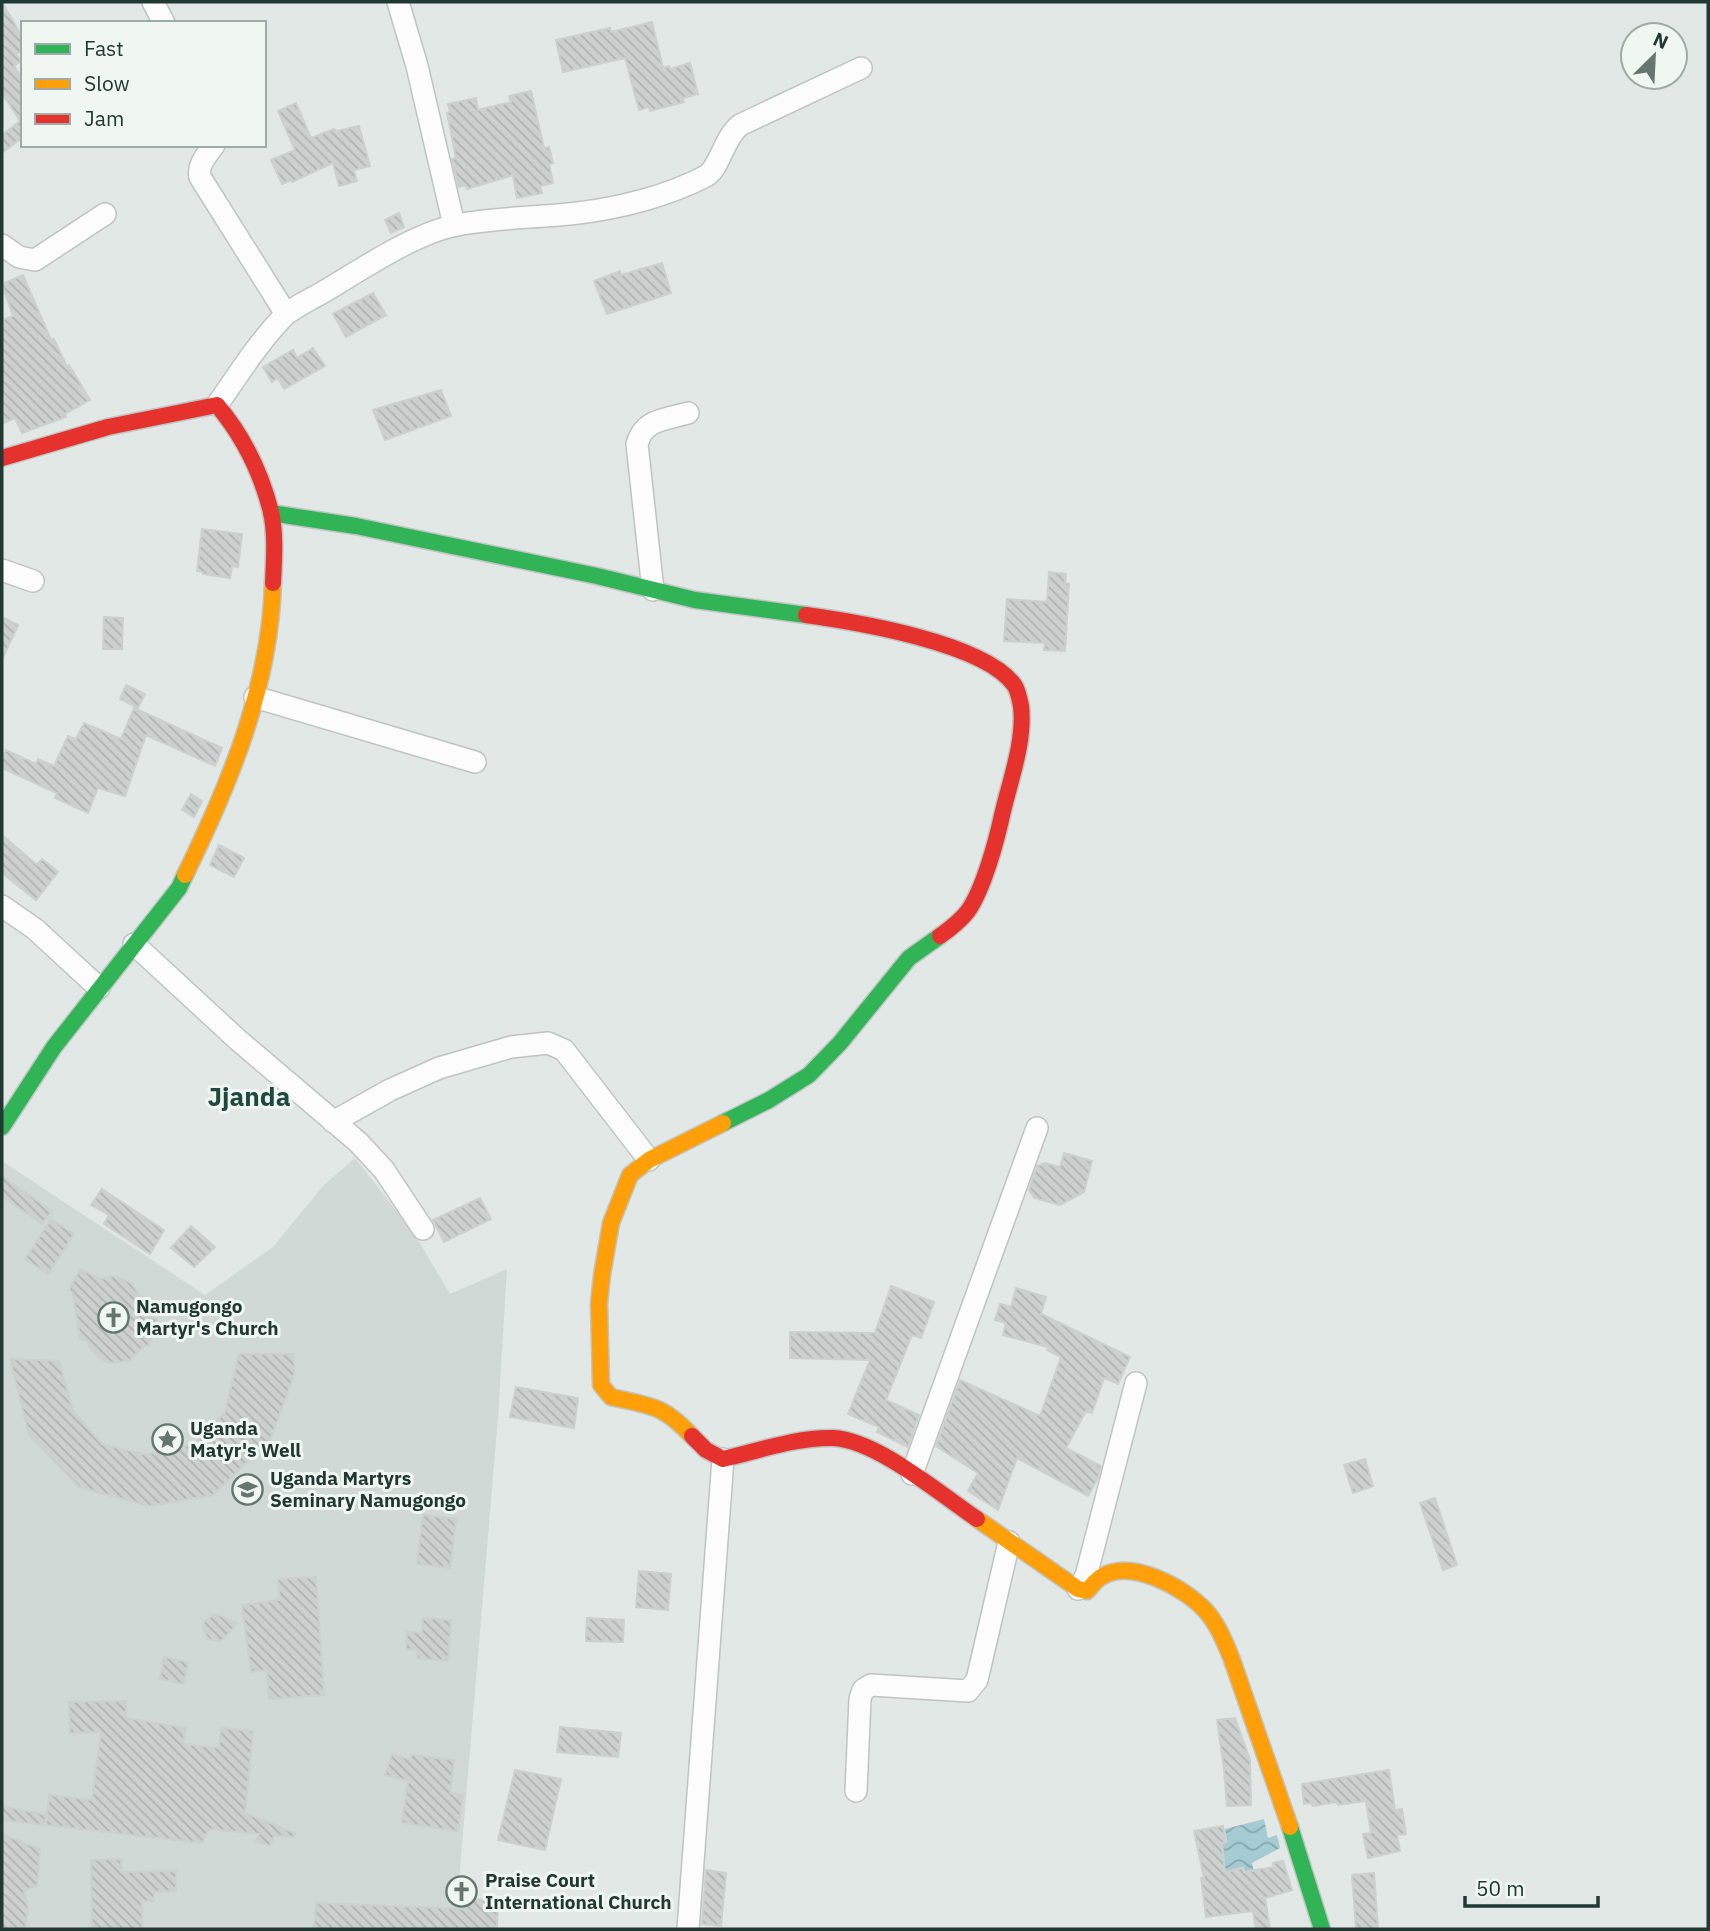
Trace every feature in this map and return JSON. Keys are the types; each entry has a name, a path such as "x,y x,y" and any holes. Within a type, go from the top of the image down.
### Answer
{"street":[{"path":"153,2 163,21"},
{"path":"398,2 417,66 454,225"},
{"path":"2,458 62,437 151,416 217,405 240,371 286,314 414,241 454,225 521,216 579,213 624,204 682,186 713,171 727,138 740,125 861,68"},
{"path":"213,147 198,171 200,177 286,314"},
{"path":"2,245 19,257 35,260 104,214"},
{"path":"2,1127 54,1047 179,888 218,808 246,732 267,649 272,613 274,550 271,513 251,455 234,426 217,405"},
{"path":"653,590 636,444 641,431 649,424 688,413"},
{"path":"271,513 356,526 695,600 825,618 924,638 963,651 998,671 1015,686 1021,704 1022,727 999,830 976,895 967,912 948,930 909,958 840,1043 809,1075 768,1100 649,1160 630,1175 611,1223 599,1303 601,1385 604,1392 610,1396 638,1400 663,1410 677,1420 699,1444 714,1456 723,1459 805,1440 848,1439 862,1443 912,1474 1078,1589 1087,1591 1105,1574 1124,1571 1174,1585 1201,1605 1214,1620 1232,1660 1286,1810 1322,1929"},
{"path":"2,570 33,582"},
{"path":"255,697 475,762"},
{"path":"2,906 35,929 99,988"},
{"path":"134,944 238,1040 358,1142 384,1170 423,1229"},
{"path":"333,1122 390,1090 439,1068 511,1047 548,1043 564,1050 649,1160"},
{"path":"912,1474 1037,1128"},
{"path":"1078,1589 1086,1576 1136,1382"},
{"path":"688,1929 723,1459"},
{"path":"856,1791 860,1699 863,1690 871,1685 968,1691 974,1686 1009,1542"}],"shaded area":[{"name":"Uganda Martyrs Seminary Namugongo","path":"355,1158 415,1235 450,1294 507,1269 498,1417 455,1929 2,1929 2,1161 205,1295 273,1247 323,1186"}],"water":[{"path":"1264,1819 1268,1838 1277,1835 1280,1848 1252,1863 1254,1872 1245,1873 1244,1867 1234,1869 1235,1876 1226,1876 1222,1844 1227,1842 1225,1829"}],"building":[{"path":"2,2 21,35 21,51 16,54 21,61 14,66 21,76 21,139 2,153 2,135 20,121 2,93"},
{"path":"652,22 663,68 669,66 670,69 690,63 698,94 683,98 684,102 650,111 649,107 639,110 625,58 563,72 556,40 610,28 611,32"},
{"path":"531,91 544,148 549,147 553,163 549,164 553,183 540,186 542,193 517,198 513,175 467,189 466,185 459,187 452,159 456,158 447,113 450,112 448,104 476,98 478,110 511,102 509,96"},
{"path":"296,103 311,138 334,129 336,131 359,126 370,166 354,170 357,181 339,186 333,163 282,184 271,160 295,150 278,111"},
{"path":"399,213 404,227 391,233 385,220"},
{"path":"662,263 671,293 607,314 594,281 620,271 621,275"},
{"path":"23,275 51,340 54,339 67,367 69,365 90,400 65,414 66,417 22,433 15,418 2,424 2,320 13,316 2,284"},
{"path":"373,293 386,315 346,337 333,314"},
{"path":"313,348 325,366 284,389 278,378 272,382 263,367 293,350 297,358"},
{"path":"441,390 451,416 385,440 373,410"},
{"path":"202,529 242,534 238,567 232,566 230,578 197,571"},
{"path":"1049,572 1066,574 1065,583 1069,584 1065,651 1044,650 1045,643 1004,641 1007,599 1047,602"},
{"path":"2,617 18,625 2,660"},
{"path":"104,617 123,618 122,649 103,649"},
{"path":"126,685 145,694 138,708 120,699"},
{"path":"134,708 222,748 215,766 146,735 125,796 98,788 88,813 55,798 57,793 2,768 6,750 36,764 38,759 54,766 68,736 76,739 84,723 121,739"},
{"path":"191,794 202,801 194,817 182,810"},
{"path":"2,835 37,865 42,859 58,872 36,900 2,873"},
{"path":"219,845 244,858 234,877 210,865"},
{"path":"1064,1153 1092,1161 1084,1192 1060,1205 1034,1198 1029,1190 1037,1166 1045,1163 1060,1167"},
{"path":"2,1176 52,1211 42,1224 2,1196"},
{"path":"102,1189 164,1230 150,1254 104,1224 109,1215 91,1205"},
{"path":"480,1198 491,1219 444,1242 433,1220"},
{"path":"51,1219 74,1234 48,1274 25,1259"},
{"path":"191,1226 215,1247 194,1267 171,1248"},
{"name":"Namugongo Martyr's Church","path":"80,1269 100,1279 115,1276 131,1283 140,1296 141,1314 157,1319 149,1346 145,1345 130,1360 114,1363 105,1361 92,1351 87,1340 80,1339 73,1293 69,1290"},
{"path":"891,1286 934,1302 921,1338 912,1335 886,1400 919,1415 908,1447 877,1432 879,1427 848,1414 870,1360 790,1358 790,1332 875,1333"},
{"path":"1016,1288 1046,1297 1041,1314 1130,1357 1118,1384 1104,1378 1092,1413 1086,1411 1066,1448 1101,1466 1088,1496 1017,1458 998,1510 968,1491 978,1473 936,1446 960,1380 1040,1416 1061,1357 1047,1350 1048,1347 1003,1335 1006,1323 995,1320 1000,1304 1011,1307"},
{"path":"239,1354 294,1354 294,1376 270,1440 213,1495 149,1506 79,1487 29,1435 10,1359 59,1361 73,1411 102,1444 146,1455 194,1444 225,1412"},
{"path":"516,1387 578,1398 574,1428 510,1417"},
{"path":"1365,1459 1373,1486 1353,1493 1344,1465"},
{"path":"1435,1498 1457,1565 1443,1570 1420,1503"},
{"path":"423,1515 456,1519 450,1568 417,1564"},
{"path":"639,1571 671,1574 668,1610 636,1607"},
{"path":"316,1577 324,1695 269,1699 267,1670 251,1672 242,1605 280,1600 278,1579"},
{"path":"213,1615 237,1623 220,1641 208,1639 203,1628 204,1622"},
{"path":"423,1618 451,1620 448,1661 417,1658 418,1650 406,1649 407,1632 422,1633"},
{"path":"587,1618 624,1620 623,1642 586,1641"},
{"path":"164,1657 188,1662 184,1684 160,1679"},
{"path":"126,1701 126,1718 186,1728 183,1744 219,1748 221,1728 253,1731 245,1813 295,1833 294,1837 274,1835 270,1846 256,1841 259,1834 209,1829 202,1843 46,1825 49,1795 92,1800 101,1732 70,1733 69,1702"},
{"path":"1235,1718 1250,1760 1251,1805 1227,1806 1217,1720"},
{"path":"560,1727 621,1733 618,1757 557,1752"},
{"path":"392,1754 411,1760 411,1755 454,1760 450,1793 463,1795 458,1831 402,1823 408,1781 385,1775"},
{"path":"515,1770 561,1779 545,1850 498,1840"},
{"path":"1389,1770 1395,1810 1402,1809 1406,1834 1397,1835 1400,1851 1368,1858 1363,1834 1371,1833 1366,1801 1338,1805 1337,1802 1313,1806 1312,1803 1304,1804 1302,1784"},
{"path":"2,1806 46,1815 44,1825 2,1820"},
{"path":"1223,1826 1226,1842 1222,1843 1225,1872 1243,1868 1244,1872 1274,1867 1273,1863 1283,1861 1292,1890 1265,1898 1270,1929 1256,1929 1253,1911 1206,1917 1201,1878 1204,1878 1194,1831"},
{"path":"2,1834 40,1849 37,1885 24,1891 28,1907 25,1929 2,1929"},
{"path":"121,1859 121,1872 176,1871 176,1891 154,1892 154,1901 142,1901 142,1929 92,1929 91,1860"},
{"path":"706,1870 726,1873 721,1926 702,1924"},
{"path":"1374,1873 1378,1929 1356,1929 1352,1875"},
{"path":"466,1899 498,1900 497,1929 314,1929 316,1903 465,1909"}],"traffic: fast":[{"path":"271,513 356,526 597,576 695,600 806,615"},
{"path":"2,1127 54,1047 179,888 185,875"},
{"path":"723,1123 769,1100 809,1075 840,1043 909,958 940,936"},
{"path":"1290,1827 1322,1929"}],"traffic: slow":[{"path":"185,875 232,770 245,734 264,660 273,583"},
{"path":"692,1436 663,1412 611,1397 601,1385 599,1303 611,1223 630,1175 649,1160 723,1123"},
{"path":"977,1519 1078,1589 1087,1591 1103,1576 1115,1572 1143,1573 1172,1585 1205,1610 1217,1626 1231,1657 1290,1827"}],"traffic: jam":[{"path":"2,458 108,427 217,405 243,442 267,497 274,530 273,583"},
{"path":"806,615 886,629 949,646 1000,671 1016,688 1022,719 1019,745 989,863 968,911 940,936"},
{"path":"692,1436 706,1450 723,1459 819,1438 850,1441 869,1448 908,1470 977,1519"}],"place":[{"name":"Namugongo Martyr's Church","path":"113,1317"},
{"name":"Uganda Matyr's Well","path":"167,1439"},
{"name":"Uganda Martyrs Seminary Namugongo","path":"247,1489"},
{"name":"Praise Court International Church","path":"462,1891"}],"district":[{"name":"Jjanda","path":"249,1097"}]}
